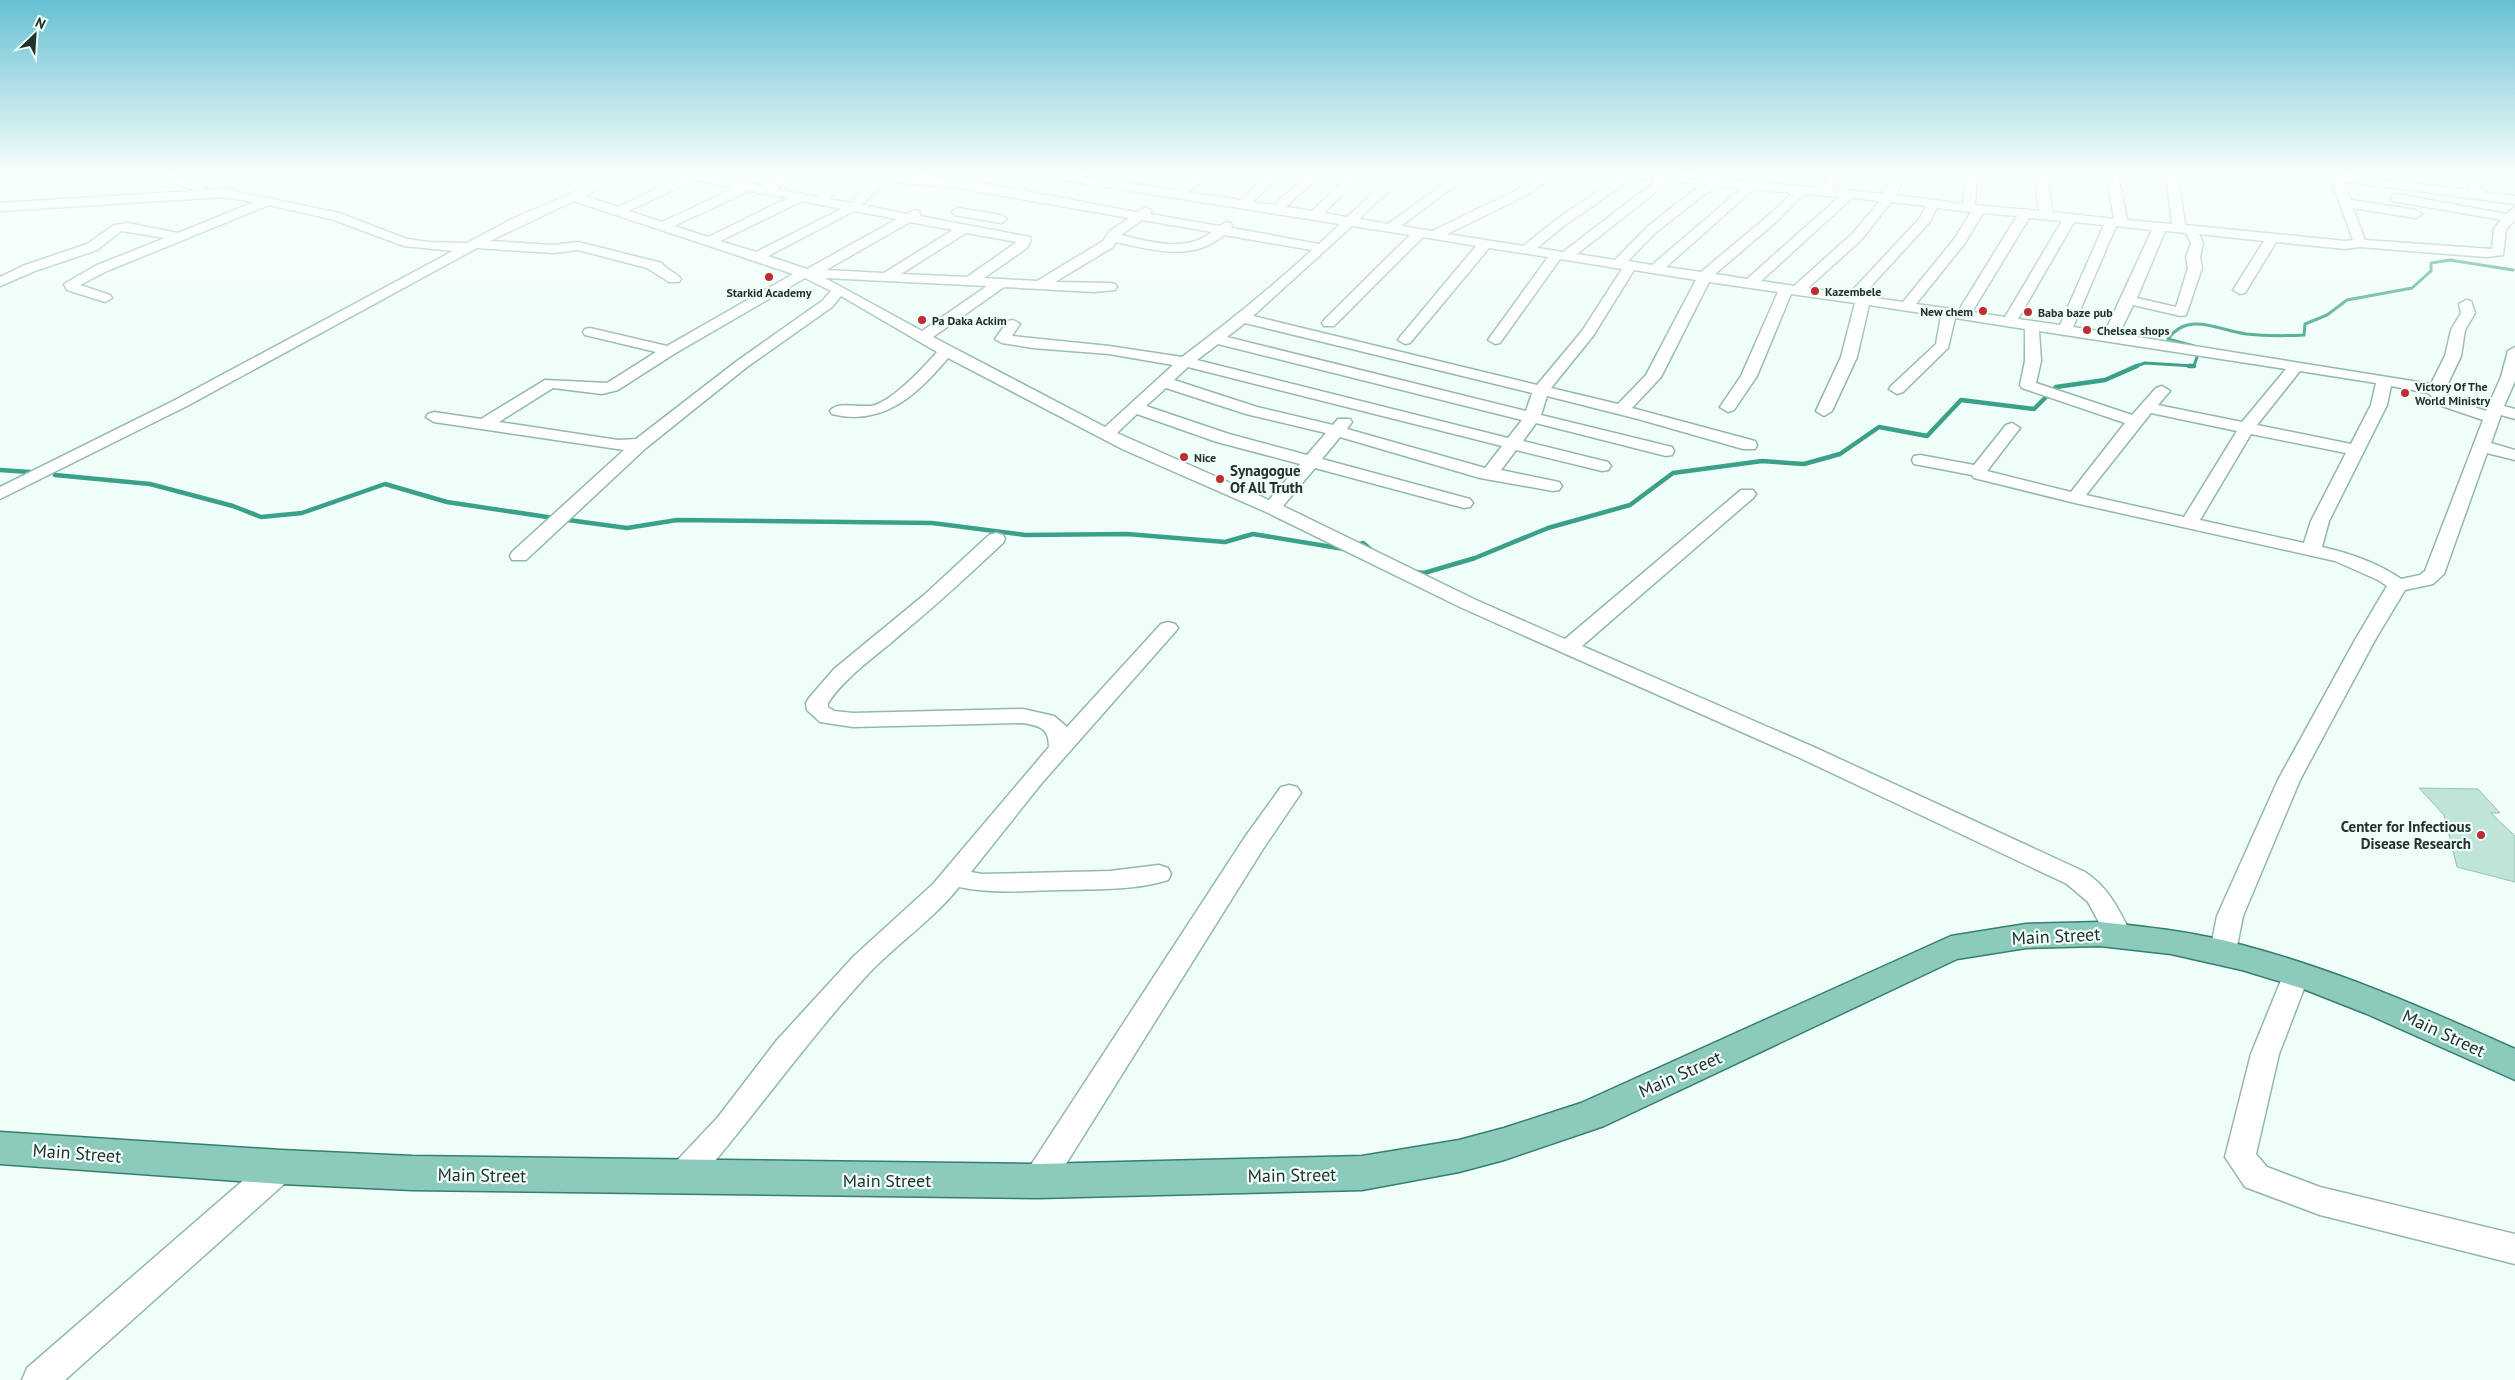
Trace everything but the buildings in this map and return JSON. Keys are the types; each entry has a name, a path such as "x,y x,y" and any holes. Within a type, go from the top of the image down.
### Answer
{"main road":[{"name":"Main Street","path":"0,1148 281,1167 412,1173 681,1178 1038,1181 1332,1175 1412,1166 1504,1144 1591,1114 1951,948 1977,942 2060,933 2118,934 2158,938 2223,951 2297,974 2401,1013 2515,1065"}],"street":[{"path":"0,282 30,268 92,247 104,238"},
{"path":"105,298 72,287 71,284 102,268 176,238"},
{"path":"394,238 429,246 472,245 553,249 578,246 655,266 674,278"},
{"path":"0,494 164,411 486,238"},
{"path":"705,238 808,273 840,294 924,336 1036,399 1106,434 1272,508 1455,598 1808,753 2076,878 2091,887 2101,899 2118,934"},
{"path":"759,256 793,238"},
{"path":"483,425 546,385 555,383 607,389 669,351 870,238"},
{"path":"886,277 948,238"},
{"path":"972,280 1022,245 1025,240 1017,238"},
{"path":"1040,285 1108,244 1111,238"},
{"path":"1120,238 1172,247 1187,247 1205,243 1211,238"},
{"path":"1268,238 1322,248"},
{"path":"1106,434 1185,362 1213,338 1242,318 1332,238"},
{"path":"1329,322 1414,238"},
{"path":"1453,238 1955,315 2111,335 2436,390"},
{"path":"1526,250 1540,238"},
{"path":"1495,340 1561,255 1584,238"},
{"path":"1490,472 1532,418 1540,390 1588,332 1624,265 1645,238"},
{"path":"1656,269 1691,238"},
{"path":"1621,410 1653,377 1705,276 1749,238"},
{"path":"1751,283 1801,238"},
{"path":"1728,407 1749,376 1792,290 1855,238"},
{"path":"1824,410 1849,357 1857,300 1909,238"},
{"path":"1906,307 1961,238"},
{"path":"1897,389 1943,345 1955,315 2008,238"},
{"path":"2010,321 2058,238"},
{"path":"2065,329 2109,238"},
{"path":"2111,335 2129,300 2155,238"},
{"path":"2129,300 2181,312 2196,268 2194,257 2197,243 2193,238"},
{"path":"2240,290 2272,238"},
{"path":"2285,238 2344,245 2360,243 2486,254 2515,259"},
{"path":"2359,238 2360,243"},
{"path":"2486,254 2498,252 2499,238"},
{"path":"1405,340 1485,244"},
{"path":"808,273 972,280 1094,288 1110,287"},
{"path":"924,336 1001,283"},
{"path":"519,556 640,444 657,434 742,364 840,294"},
{"path":"2466,304 2468,313 2458,330 2453,356 2436,390 2436,394 2448,403 2494,414 2515,414"},
{"path":"1242,318 1621,410 1749,445"},
{"path":"1013,324 1002,339 1034,344 1109,350 1185,362 1602,466"},
{"path":"2032,325 2034,361 2028,385 2135,421"},
{"path":"590,332 669,351"},
{"path":"1213,338 1666,451"},
{"path":"838,411 871,411 887,406 936,363 946,350"},
{"path":"1272,508 1403,357"},
{"path":"2189,524 2247,427 2296,366"},
{"path":"1920,460 1978,471 1993,479 2189,524 2312,549 2358,562 2398,585 2426,580 2434,574 2494,414 2514,368"},
{"path":"2312,549 2320,521 2380,405 2384,380"},
{"path":"1164,382 1252,411 1336,432 1480,474 1490,472 1553,486"},
{"path":"2075,498 2135,421 2149,408 2162,391"},
{"path":"1135,408 1223,438 1312,460 1415,491 1464,503"},
{"path":"2149,408 2357,450"},
{"path":"434,418 618,445 640,444"},
{"path":"1978,471 2012,428"},
{"path":"2482,446 2515,455"},
{"path":"1568,648 1747,494"},
{"path":"996,539 948,585 850,668 822,695 817,704 818,710 828,717 853,720 1023,716 1045,719 1057,726 1061,737 1060,750"},
{"path":"2223,951 2230,916 2289,780 2365,640 2398,585"},
{"path":"681,1178 728,1126 787,1048 862,963 942,891 1033,779 1168,628"},
{"path":"1038,1181 1254,843 1289,793"},
{"path":"953,877 982,883 1110,880 1159,874"},
{"path":"2297,974 2265,1054 2240,1157 2256,1177 2320,1201 2515,1249"},
{"path":"39,1380 281,1167"}],"waterway":[{"path":"2194,366 2199,351 2194,346 2168,339 2185,326 2204,324 2253,335 2304,335 2305,324 2327,315 2347,300 2412,288 2431,271 2431,263 2450,260 2513,270"},
{"path":"2133,367 2145,363 2194,366"},
{"path":"1416,572 1424,573 1475,558 1548,528 1630,505 1673,473 1762,461 1804,464 1840,454 1879,427 1927,436 1961,400 2034,409 2056,387 2105,380 2137,366"},
{"path":"2189,366 2194,366"},
{"path":"0,470 30,472"},
{"path":"55,475 150,484 233,506 261,517 302,513 385,484 447,502 554,518"},
{"path":"568,520 627,528 677,520 932,523 1025,535 1127,534 1225,542 1253,534 1344,549"},
{"path":"1354,546 1363,543 1376,554"}],"place":[{"name":"Starkid Academy","path":"769,277"},
{"name":"Kazembele","path":"1815,291"},
{"name":"New chem","path":"1983,311"},
{"name":"Baba baze pub","path":"2028,312"},
{"name":"Pa Daka Ackim","path":"922,320"},
{"name":"Chelsea shops","path":"2087,330"},
{"name":"Victory Of The World Ministry","path":"2405,393"},
{"name":"Nice","path":"1184,457"},
{"name":"Synagogue Of All Truth","path":"1220,479"},
{"name":"Center for Infectious Disease Research","path":"2481,835"}]}
